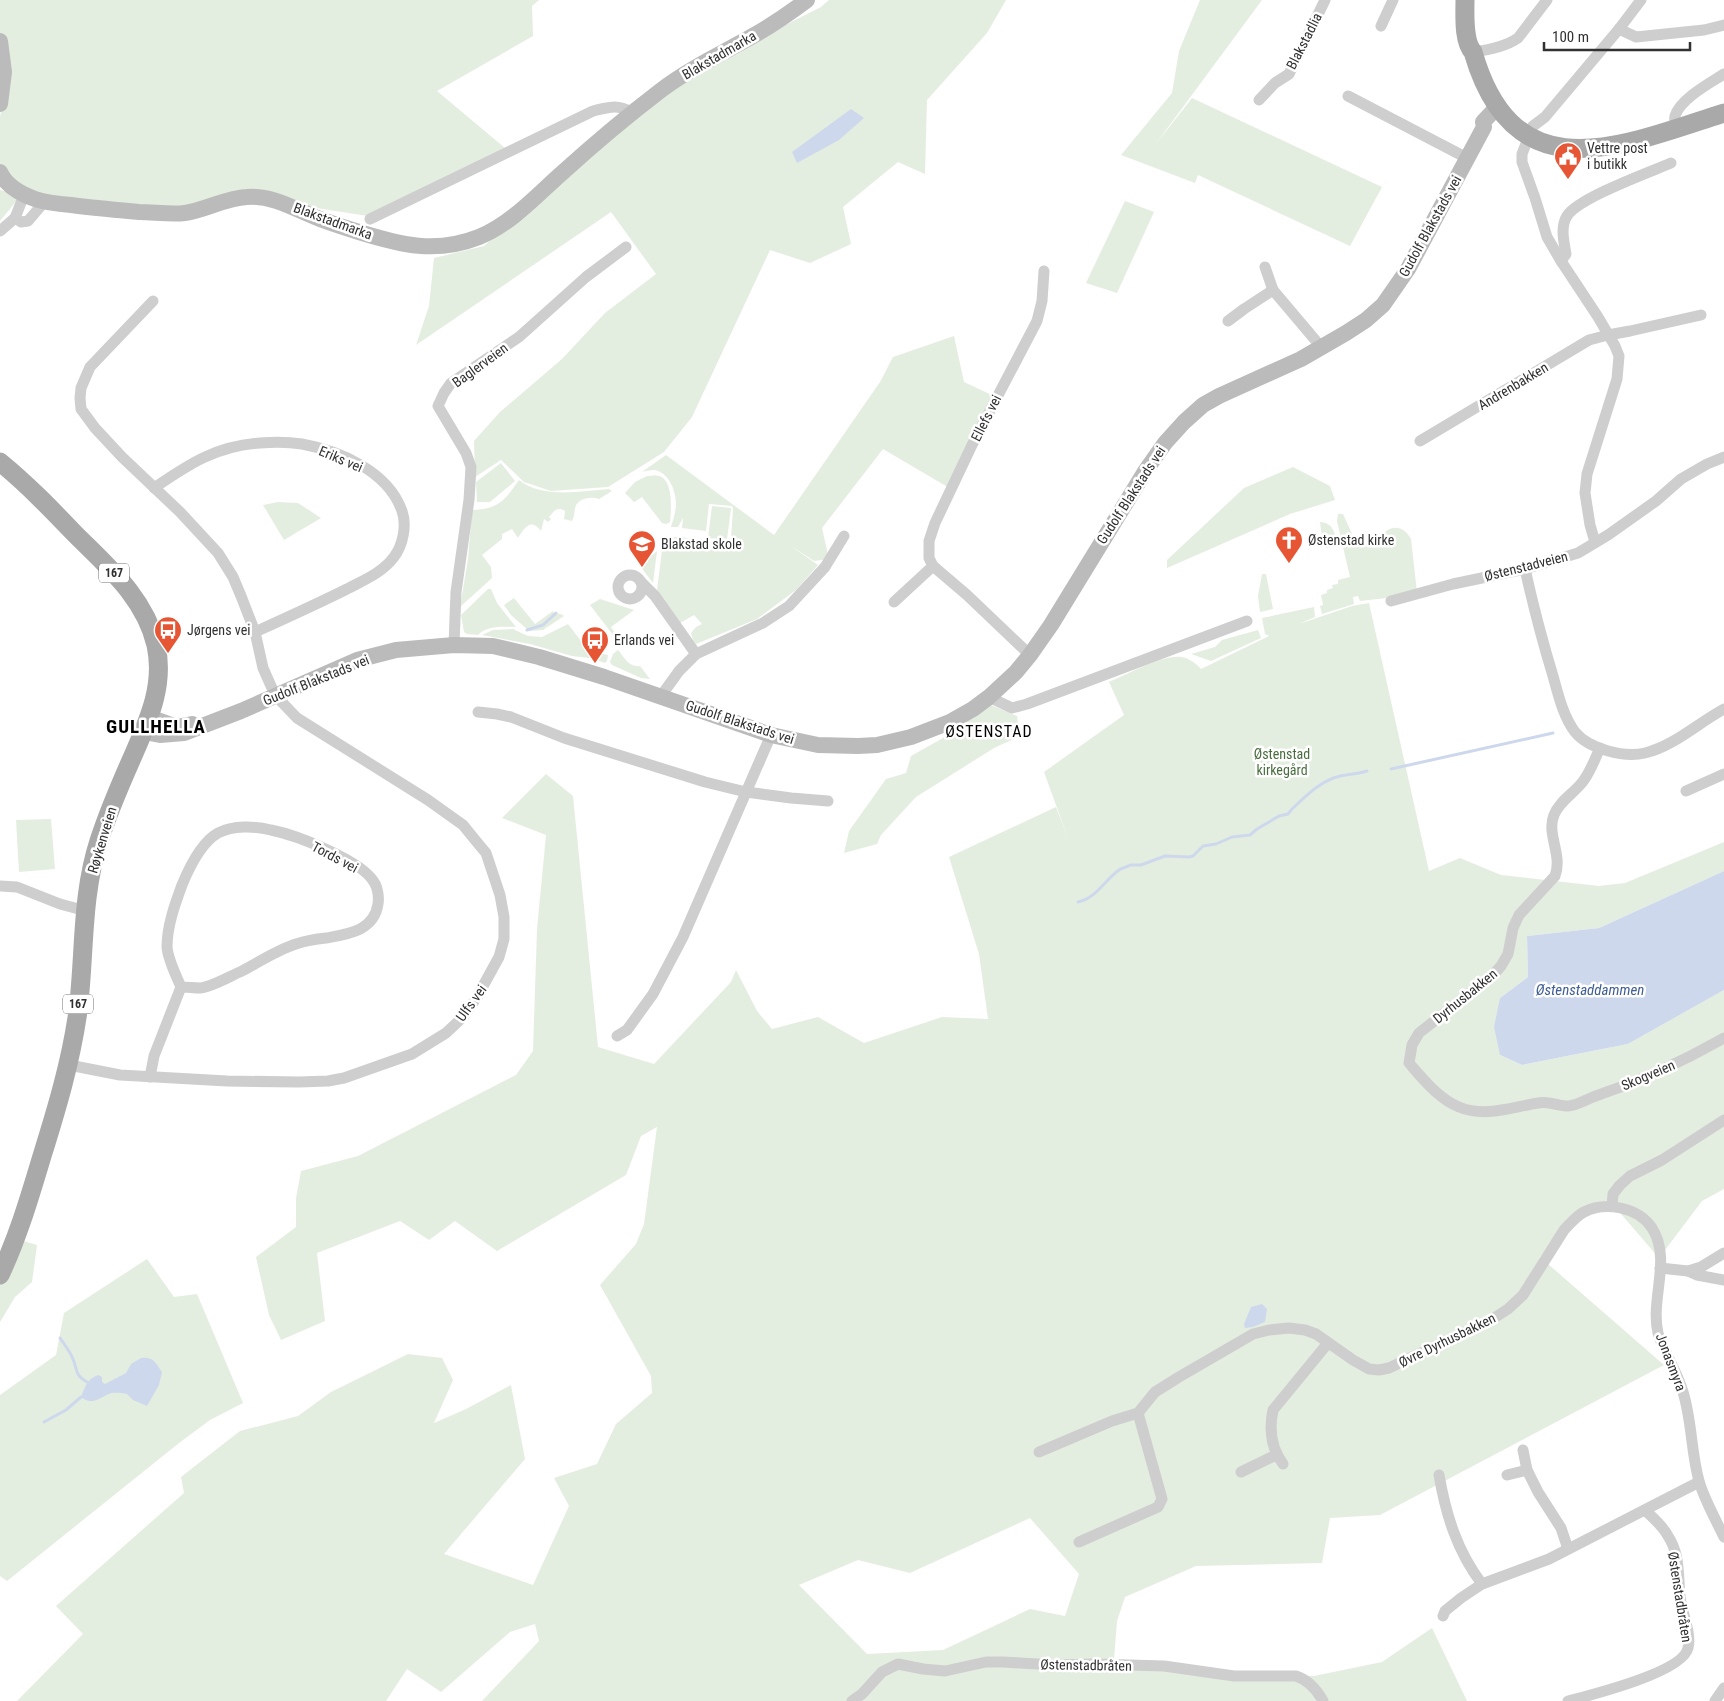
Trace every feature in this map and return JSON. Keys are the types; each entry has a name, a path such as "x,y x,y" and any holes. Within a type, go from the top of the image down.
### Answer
{"main road":[{"path":"1466,0 1466,31 1470,48 1488,92 1510,123 1531,131 1553,146 1580,149 1617,145 1724,113"},
{"path":"1472,0 1476,48 1473,52"},
{"name":"Røykenveien","path":"0,462 52,511 121,580 136,598 150,627 158,655 158,687 146,724 98,842 89,881 79,996 69,1066 32,1191 0,1275"}],"street":[{"name":"Blakstadmarka","path":"0,172 3,179 24,195 52,203 103,210 185,213 249,196 280,202 321,220 409,245 450,246 480,237 511,218 632,112 681,76 760,32 807,0"},
{"name":"Blakstadlia","path":"1259,100 1275,83 1289,74 1325,0"},
{"path":"1381,26 1393,0"},
{"path":"1473,52 1491,49 1518,38 1547,0"},
{"path":"1595,542 1585,493 1587,474 1614,388 1619,356 1547,237 1536,198 1522,162 1522,154 1531,131 1619,29 1641,0"},
{"path":"1619,29 1636,37 1704,30 1724,25"},
{"path":"0,41 4,72 0,104"},
{"path":"1676,128 1675,115 1686,100 1724,74"},
{"name":"Gudolf Blakstads vei","path":"1348,96 1467,158"},
{"name":"Blakstadmarka","path":"370,219 593,111 612,106 622,107 632,112"},
{"name":"Gudolf Blakstads vei","path":"146,724 160,736 184,733 241,711 357,660 396,650 454,645 493,646 518,651 661,696 771,734 818,745 877,745 930,730 961,716 990,697 1016,672 1030,655 1051,625 1146,470 1173,433 1195,411 1219,396 1322,348 1366,320 1383,305 1408,269 1484,127 1483,122 1500,111"},
{"path":"1561,261 1566,254 1563,226 1567,216 1576,207 1596,195 1671,163"},
{"path":"0,231 15,218 24,195"},
{"path":"15,218 21,222 28,221 40,208"},
{"name":"Baglerveien","path":"454,645 456,592 469,500 471,468 466,453 438,406 451,383 519,336 586,277 626,247"},
{"path":"1266,267 1273,290 1322,348"},
{"name":"Ellefs vei","path":"933,566 929,558 929,541 935,523 1036,321 1042,301 1044,271"},
{"path":"1228,321 1244,308 1273,290"},
{"path":"153,301 90,367 83,382 80,398 81,409 95,428 218,553 233,577 255,632 263,668 275,695"},
{"name":"Andrenbakken","path":"1420,442 1589,340 1701,315"},
{"name":"Eriks vei","path":"154,488 192,463 210,454 237,446 261,443 301,444 337,454 364,467 393,494 404,518 403,537 394,557 379,572 320,603 255,632"},
{"name":"Østenstadveien","path":"1391,601 1498,573 1526,569 1578,553 1608,535 1656,501 1681,479 1707,464 1724,457"},
{"path":"661,696 678,671 696,654 763,623 789,606 825,567 844,536"},
{"path":"894,602 933,566 1030,655"},
{"path":"1526,569 1539,628 1561,705 1574,731 1580,737 1600,748 1617,754 1644,754 1660,749 1724,709"},
{"path":"641,582 655,596 696,654"},
{"path":"990,697 1012,708 1027,704 1247,620"},
{"name":"Ulfs vei","path":"69,1066 120,1075 150,1077 227,1081 328,1081 359,1073 412,1054 446,1033 464,1016 477,997 499,957 504,939 504,917 500,895 486,853 463,825 428,800 297,718 275,695"},
{"path":"478,712 511,717 616,755 705,782 746,792 791,798 828,800"},
{"path":"616,1036 627,1030 652,994 683,937 771,734"},
{"name":"Dyrhusbakken","path":"1568,1106 1554,1102 1540,1102 1495,1111 1474,1111 1461,1108 1448,1102 1409,1062 1412,1044 1419,1033 1493,975 1501,966 1508,954 1513,928 1519,915 1555,876 1557,869 1556,851 1552,830 1554,813 1584,780 1600,748"},
{"path":"1686,791 1724,774"},
{"name":"Tords vei","path":"251,827 271,830 305,841 335,854 359,868 374,882 379,901 373,920 367,926 350,934 295,944 227,978 201,988 181,987 167,948 170,924 187,872 199,852 218,833 251,827"},
{"path":"0,886 17,887 60,904 86,911"},
{"path":"150,1077 154,1056 181,987"},
{"name":"Skogveien","path":"1568,1106 1603,1094 1688,1058 1724,1038"},
{"path":"1612,1206 1613,1194 1630,1176 1662,1160 1724,1120"},
{"name":"Jonasmyra","path":"1612,1206 1625,1209 1644,1219 1652,1229 1659,1252 1660,1268 1656,1320 1658,1332 1683,1391 1700,1482 1724,1537"},
{"name":"Øvre Dyrhusbakken","path":"1138,1413 1155,1392 1253,1334 1269,1330 1289,1328 1305,1330 1316,1334 1369,1369 1390,1368 1491,1320 1508,1309 1523,1295 1564,1230 1572,1222 1583,1212 1612,1206"},
{"path":"1660,1268 1688,1270 1700,1267 1724,1252"},
{"path":"1688,1270 1697,1275 1724,1280"},
{"path":"1242,1472 1280,1460 1272,1438 1270,1423 1273,1410 1328,1343"},
{"path":"1040,1452 1112,1421 1138,1413 1162,1499 1158,1507 1079,1542"},
{"path":"1523,1450 1527,1470 1538,1492 1561,1528 1568,1549"},
{"path":"1507,1475 1527,1470"},
{"path":"1439,1475 1445,1509 1452,1530 1468,1562 1482,1584"},
{"path":"1443,1616 1445,1611 1482,1584 1549,1559 1700,1482"},
{"name":"Østenstadbråten","path":"1568,1701 1606,1696 1665,1669 1679,1660 1688,1651 1690,1640 1681,1606 1675,1550 1668,1535 1645,1510"},
{"name":"Østenstadbråten","path":"852,1701 862,1694 882,1672 898,1664 945,1671 986,1662 1003,1662 1054,1665 1164,1666 1234,1676 1296,1676 1304,1679 1319,1693 1323,1701"},
{"path":"1715,1701 1724,1688"}],"green space":[{"path":"0,0 539,0 532,6 533,36 437,91 505,148 368,216 264,200 160,212 47,203 0,175 0,117 6,84 0,36"},
{"path":"829,0 1006,0 987,33 927,100 925,174 898,162 843,207 851,244 810,263 770,250 692,417 664,452 608,487 551,491 524,482 501,460 475,477 474,441 500,412 562,359 605,313 656,274 611,212 416,345 429,306 434,258 484,246 622,123 706,65 821,7"},
{"path":"1200,0 1262,0 1155,145 1192,98 1382,187 1350,246 1198,175 1195,183 1121,155 1172,93 1179,51"},
{"path":"0,190 9,192 18,199 0,221"},
{"path":"1125,201 1154,212 1117,293 1086,283"},
{"path":"954,336 964,382 996,397 951,489 883,449 822,528 829,559 814,561 788,544 818,565 796,590 757,619 696,644 691,633 702,624 694,615 680,623 657,590 662,550 671,538 677,537 690,539 710,550 736,540 731,539 733,508 732,506 709,504 706,531 682,528 683,518 678,527 671,527 676,504 675,493 671,483 664,474 654,470 642,472 666,455 774,535 880,382 893,357"},
{"path":"501,463 515,481 490,502 477,502 476,482"},
{"path":"1293,467 1330,486 1335,500 1290,514 1167,568 1167,560 1244,488"},
{"path":"647,476 659,476 667,483 671,511 670,522 666,524 662,523 642,497 634,502 625,493 635,482"},
{"path":"519,480 528,486 550,492 609,489 612,491 599,499 590,498 580,501 576,505 572,521 564,519 565,511 557,509 549,517 551,519 548,522 544,519 541,531 534,525 530,525 525,528 518,538 512,529 502,534 502,539 482,555 491,567 492,578 460,607 468,559 472,510 489,508 500,502 510,493"},
{"path":"278,502 298,503 321,518 284,540 263,505"},
{"path":"712,506 731,508 727,540 708,538"},
{"path":"1338,514 1343,514 1353,536 1364,541 1376,541 1392,528 1400,528 1406,532 1411,539 1417,592 1396,597 1360,601 1358,596 1353,597 1354,604 1322,614 1320,606 1323,605 1321,595 1333,588 1332,585 1338,584 1338,580 1350,577 1337,521"},
{"path":"1320,522 1331,527 1335,533 1338,545 1326,548 1325,545 1320,546 1318,539 1322,538"},
{"path":"657,551 653,583 640,566"},
{"path":"1262,574 1266,574 1273,609 1260,612 1258,596"},
{"path":"488,589 491,589 497,603 516,627 496,627 478,635 467,634 464,632 461,615"},
{"path":"514,598 535,624 553,611 564,616 543,630 529,631 511,615 504,605"},
{"path":"600,599 634,610 611,627 615,633 613,635 590,605"},
{"name":"Østenstad kirkegård","path":"1369,603 1429,871 1460,858 1501,875 1599,886 1625,883 1724,842 1724,871 1599,928 1527,936 1528,977 1500,998 1500,1055 1522,1065 1628,1044 1724,990 1724,1189 1702,1201 1659,1258 1609,1200 1582,1207 1540,1257 1664,1365 1380,1515 1330,1518 1322,1563 1196,1566 1125,1597 1117,1621 1114,1659 1221,1674 1314,1676 1382,1662 1432,1628 1467,1701 482,1701 539,1641 535,1624 510,1632 441,1692 407,1669 386,1701 17,1701 83,1634 56,1606 184,1493 181,1477 240,1431 298,1416 331,1392 408,1354 442,1358 453,1380 434,1423 466,1409 511,1385 525,1459 444,1554 533,1585 569,1506 554,1478 597,1464 616,1424 652,1393 651,1376 600,1285 636,1244 644,1224 657,1127 641,1136 626,1175 497,1251 455,1221 429,1240 400,1221 317,1253 325,1321 281,1340 269,1315 256,1257 296,1227 296,1198 301,1171 358,1156 516,1075 533,1051 537,929 546,835 502,818 546,774 573,796 598,1047 654,1064 731,982 736,970 757,1011 772,1029 818,1017 864,1043 942,1017 988,1019 979,954 949,857 1056,807 1068,838 1044,772 1124,715 1109,682 1155,662 1173,657 1187,659 1201,669 1269,636 1265,634 1262,618 1314,607 1315,617 1299,624 1352,606","holes":["1030,1518 1079,1574 1065,1616 1030,1609 943,1650 867,1654 799,1585 858,1560 910,1573"]},
{"path":"568,624 588,650 608,655 605,663 596,660 596,657 592,656 589,658 572,656 530,644 482,635 493,630 513,629 528,636 542,637"},
{"path":"1258,630 1261,638 1211,661 1191,654 1215,647 1222,640"},
{"path":"618,650 630,664 640,666 650,679 641,678 612,665 610,662 613,654"},
{"path":"991,705 1017,716 1020,736 994,748 916,797 881,835 877,844 844,853 849,831 886,779 906,773 911,756 943,738"},
{"path":"51,819 55,869 19,872 16,820"},
{"path":"20,1240 37,1245 32,1282 15,1297 0,1322 0,1284 5,1277"},
{"path":"147,1259 174,1297 197,1294 243,1403 210,1420 179,1443 7,1581 0,1576 0,1395 56,1355 64,1313"}],"water":[{"path":"851,109 864,118 839,140 797,163 792,152"},
{"name":"Østenstaddammen","path":"1724,871 1724,990 1628,1044 1522,1065 1500,1055 1494,1027 1500,998 1528,977 1527,936 1599,928"},
{"path":"1262,1304 1267,1309 1265,1322 1245,1328 1244,1324 1251,1307"},
{"path":"141,1358 152,1359 162,1372 159,1385 147,1406 122,1393 111,1393 92,1401 81,1397 87,1384 94,1377 98,1375 102,1377 102,1382 105,1384 126,1373 131,1364"}],"waterway":[{"path":"527,630 543,625 556,613"},
{"path":"1391,769 1553,733"},
{"path":"1078,902 1090,897 1122,868 1130,865 1141,865 1165,856 1193,856 1203,846 1216,844 1232,837 1250,835 1279,816 1288,814 1308,794 1326,781 1340,776 1367,771"},
{"path":"60,1338 69,1350 78,1374 87,1382"},
{"path":"44,1422 66,1410 81,1397"}],"place":[{"name":"Vettre post i butikk","path":"1568,180"},
{"name":"Østenstad kirke","path":"1289,564"},
{"name":"Blakstad skole","path":"642,568"},
{"name":"Jørgens vei","path":"168,654"},
{"name":"Erlands vei","path":"595,664"}],"district":[{"name":"GULLHELLA","path":"156,726"},
{"name":"ØSTENSTAD","path":"989,731"}]}
